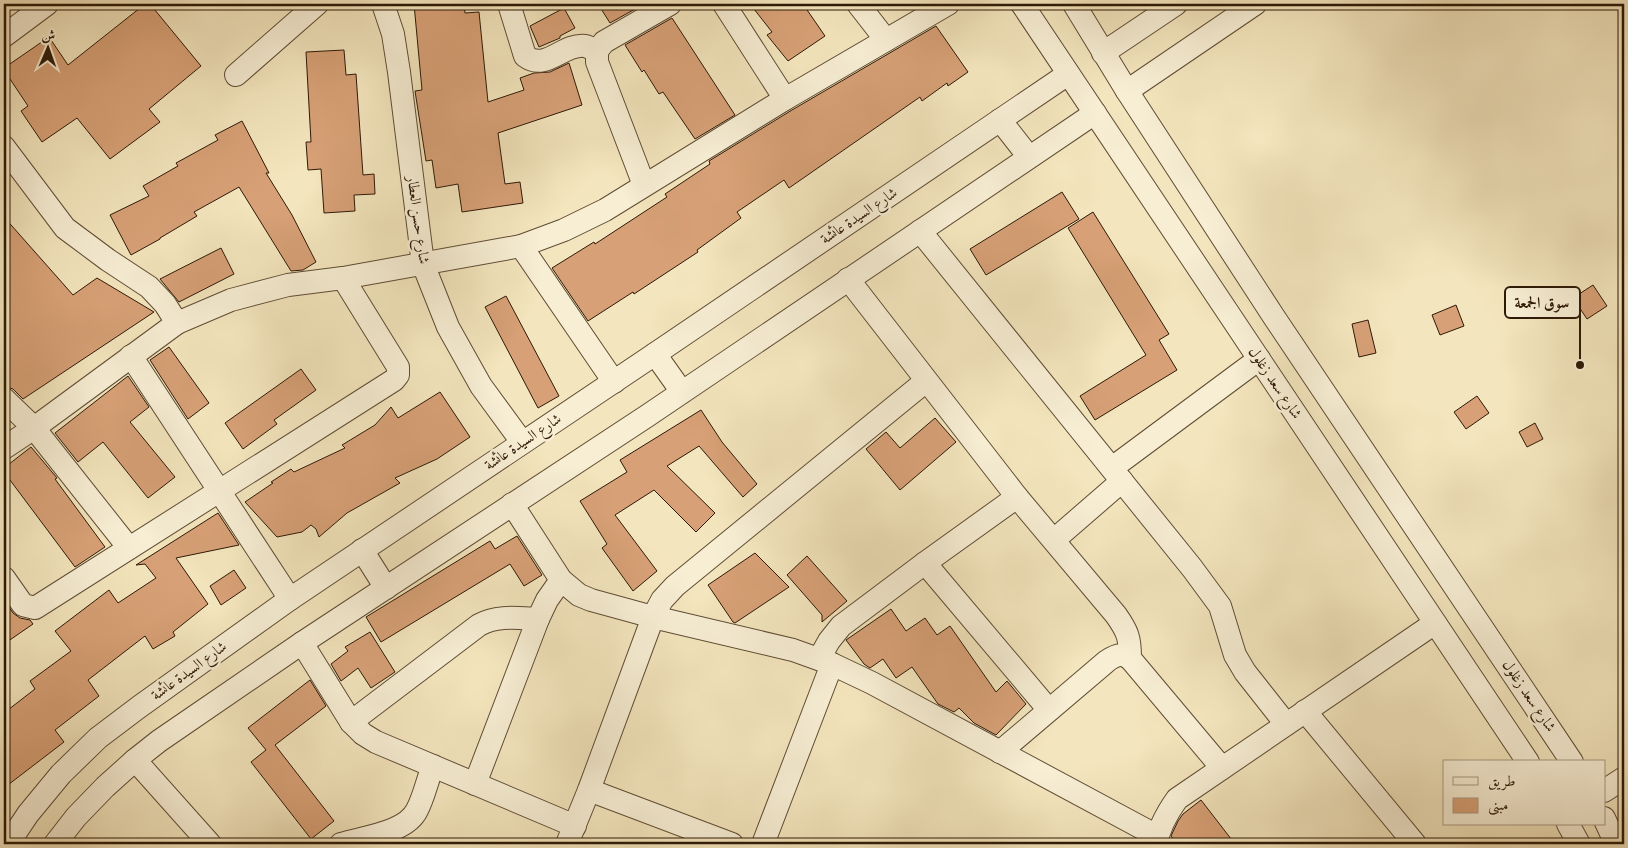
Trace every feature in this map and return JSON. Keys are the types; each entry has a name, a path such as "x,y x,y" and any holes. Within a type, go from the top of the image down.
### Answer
{"street":[{"path":"4,36 46,4"},
{"path":"236,75 316,4"},
{"name":"شارع حسن العطار","path":"383,4 393,34 399,72 422,264 448,327 477,378 522,442"},
{"path":"509,4 525,56 532,61 540,62 574,47 586,46 597,51"},
{"path":"644,185 597,62 597,51 604,42 670,4"},
{"path":"724,4 785,99"},
{"path":"858,4 886,40"},
{"path":"4,448 177,323 231,300 288,285 343,278 521,246 572,226 605,210 785,99 948,4"},
{"name":"شارع سعد زغلول","path":"1022,4 1527,760"},
{"name":"شارع سعد زغلول","path":"1074,4 1127,91 1274,317 1571,760"},
{"path":"1103,53 1176,4"},
{"path":"1127,91 1255,4"},
{"name":"شارع السيدة عائشة","path":"8,844 28,814 61,774 98,738 290,599 1068,74"},
{"path":"55,844 76,817 104,787 135,760 302,643 682,392 1094,113"},
{"path":"1000,120 1029,157"},
{"path":"4,147 65,228 149,287 165,304 177,323"},
{"path":"1168,223 1200,203"},
{"path":"920,231 1192,568 1220,606 1235,655 1245,672 1286,724"},
{"path":"521,246 614,382"},
{"path":"4,578 23,605 35,608 394,380 398,375 398,367 343,278"},
{"path":"848,279 1017,497 1124,627 1130,642 1130,658"},
{"path":"655,354 682,392"},
{"path":"131,356 290,599"},
{"path":"1054,540 1117,475 1259,359"},
{"path":"302,643 350,722 363,734 376,742 474,784 571,835 653,617 662,600 674,586 926,380"},
{"path":"4,399 34,428 129,548"},
{"path":"763,844 826,661 828,641 841,626 1017,497"},
{"path":"512,504 561,580 579,595 653,617 793,650 826,661 1000,752 1157,840 1165,816 1177,799 1435,623"},
{"path":"362,550 386,588"},
{"path":"925,563 1049,710"},
{"path":"474,784 538,619 547,600 561,580"},
{"path":"350,722 479,625 495,618 538,619"},
{"path":"1000,752 1112,658 1121,654 1130,658 1222,768"},
{"path":"1305,711 1415,844"},
{"path":"135,760 210,844"},
{"path":"341,844 392,830 410,820 416,811 432,766"},
{"path":"1606,790 1624,778"},
{"path":"589,790 732,844"},
{"path":"1606,822 1616,844"},
{"path":"1569,826 1579,844"}],"building":[{"path":"145,4 150,4 201,66 149,109 160,122 110,159 77,118 42,142 21,111 28,106 4,68 49,37 68,65"},
{"path":"414,4 464,4 465,13 479,12 488,102 524,90 520,78 534,73 550,72 569,63 582,105 498,133 505,184 520,182 523,203 462,212 458,184 436,188 432,160 426,161 415,91 422,90"},
{"path":"598,4 644,4 610,23"},
{"path":"750,4 803,4 825,36 788,61 767,35 772,32"},
{"path":"564,8 575,28 560,36 560,38 539,47 530,26"},
{"path":"672,18 735,115 695,139 663,92 659,94 644,70 642,72 625,45"},
{"path":"936,26 968,72 948,86 947,83 922,101 920,97 789,188 784,180 737,212 741,218 697,250 698,252 634,294 633,292 588,321 552,268 594,242 595,244 667,197 665,194 710,164 709,161"},
{"path":"344,50 346,75 356,74 363,175 374,174 375,194 354,195 355,211 324,213 321,169 308,170 306,142 311,142 306,52"},
{"path":"242,121 269,173 266,173 292,215 316,262 303,270 291,271 239,187 194,212 197,216 131,255 110,215 149,196 143,186 178,166 176,163 218,140 215,135"},
{"path":"1062,192 1079,219 986,275 970,249"},
{"path":"1093,212 1169,334 1159,340 1177,370 1095,420 1080,396 1146,355 1068,228"},
{"path":"4,217 73,295 97,278 154,312 23,399 13,389 4,386"},
{"path":"221,248 234,274 179,302 160,279"},
{"path":"1593,285 1607,306 1587,319 1573,298"},
{"path":"506,296 559,396 538,408 485,307"},
{"path":"1456,305 1464,326 1440,335 1432,315"},
{"path":"1368,320 1376,353 1359,357 1352,324"},
{"path":"169,347 209,403 188,419 150,360"},
{"path":"301,369 316,390 274,420 277,424 243,449 225,423"},
{"path":"128,376 149,407 130,422 175,477 148,498 103,442 78,462 55,433"},
{"path":"440,392 470,437 437,459 395,478 400,483 347,513 319,537 316,529 311,525 302,532 277,537 245,502 291,469 294,472 345,448 342,445 375,425 391,407 398,418"},
{"path":"1477,396 1489,413 1466,429 1454,412"},
{"path":"701,410 722,442 757,484 743,497 699,446 667,466 715,513 696,532 654,490 615,515 657,571 633,591 602,548 607,544 580,501 627,472 620,460"},
{"path":"935,418 956,442 900,490 866,449 886,432 900,448"},
{"path":"1535,423 1543,439 1527,447 1519,432"},
{"path":"31,447 57,478 55,479 105,547 75,567 4,472 4,468"},
{"path":"218,513 239,545 176,558 208,604 173,632 175,636 153,649 145,636 88,680 99,696 55,730 64,742 4,788 4,713 35,689 30,681 71,651 55,631 109,590 118,603 156,578 145,564 136,565"},
{"path":"517,536 542,575 524,586 510,564 381,642 366,617 490,541 495,549"},
{"path":"755,553 789,587 735,623 708,585"},
{"path":"807,556 847,601 822,622 822,615 787,575"},
{"path":"234,570 246,588 221,605 210,586"},
{"path":"4,600 13,613 20,618 30,620 33,624 4,644"},
{"path":"891,609 906,631 925,618 937,635 950,626 996,692 1007,681 1026,704 996,735 974,723 959,708 954,712 938,704 912,667 896,678 883,659 870,668 864,664 846,640"},
{"path":"370,632 395,672 371,688 358,668 341,681 331,664 348,651 345,647"},
{"path":"310,680 326,706 275,745 334,821 311,839 251,762 266,750 248,728"},
{"path":"1201,800 1235,844 1177,844 1171,836 1178,821 1183,814"}],"place":[{"name":"سوق الجمعة","path":"1580,365"}]}
